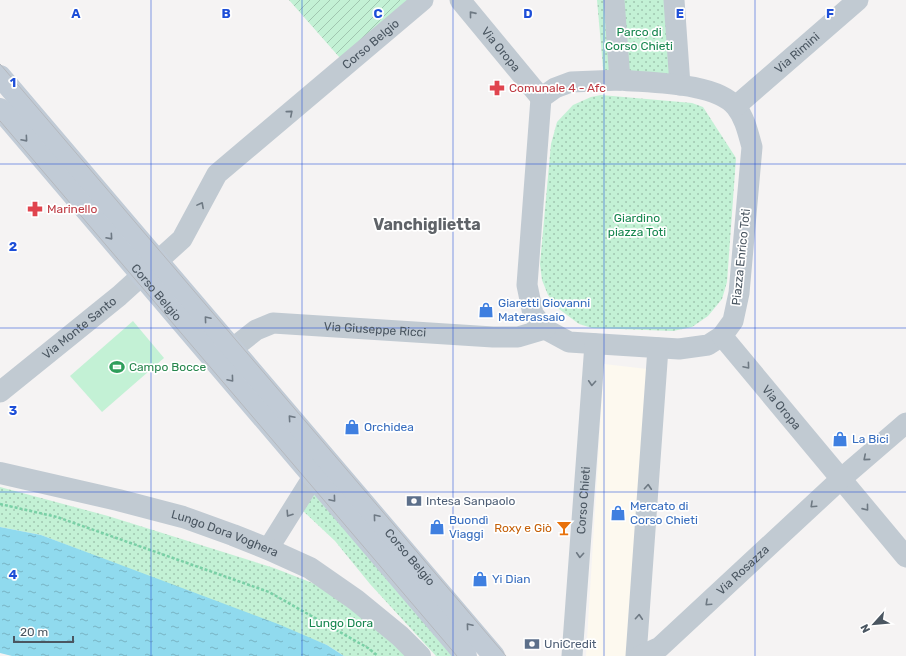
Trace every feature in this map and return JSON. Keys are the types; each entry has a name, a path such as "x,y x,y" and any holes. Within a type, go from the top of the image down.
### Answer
{"main road":[{"name":"Corso Belgio","path":"0,76 150,268 224,355 313,476 466,656"},
{"name":"Corso Belgio","path":"0,109 150,268"},
{"name":"Corso Belgio","path":"224,355 325,458 494,656"}],"street":[{"name":"Corso Belgio","path":"150,268 182,239 217,174 423,0"},
{"name":"Via Oropa","path":"460,0 541,98"},
{"path":"614,0 620,80"},
{"path":"674,0 680,85"},
{"name":"Via Rimini","path":"736,106 858,0"},
{"name":"Piazza Enrico Toti","path":"620,80 680,85 720,94 736,106 746,124 752,147 739,293 733,321 722,336 708,345 679,349 569,342 545,329 533,314 527,285 541,98 555,88 571,82 620,80"},
{"name":"Via Monte Santo","path":"0,392 150,268"},
{"name":"Via Giuseppe Ricci","path":"224,355 256,330 273,323 493,337 518,337 545,329"},
{"name":"Via Oropa","path":"722,336 842,478 906,557"},
{"name":"Corso Chieti","path":"572,656 595,344"},
{"path":"636,656 658,348"},
{"path":"842,478 906,423"},
{"path":"268,549 325,458"},
{"name":"Lungo Dora Voghera","path":"1,471 183,517 268,549 310,568 350,596 400,636 420,656"},
{"name":"Via Rosazza","path":"640,656 660,647 842,478"}],"path":[{"path":"0,504 57,517 269,592 368,648 378,656"}],"shaded area":[{"name":"Mercato di Corso Chieti","path":"604,364 656,370 626,656 586,656"}],"green space":[{"path":"289,0 409,0 340,58"},
{"name":"Parco di Corso Chieti","path":"597,0 675,0 680,85 604,79"},
{"name":"Giardino piazza Toti","path":"601,95 692,103 703,107 736,158 727,282 722,299 708,316 692,327 673,331 592,328 579,324 559,309 548,295 542,280 540,264 551,144 557,122 573,105 591,97"},
{"name":"Campo Bocce","path":"133,321 164,358 102,412 70,376"},
{"name":"Lungo Dora","path":"0,487 108,516 274,568 356,600 418,656 344,656 327,645 41,535 0,527"},
{"path":"316,491 457,656 436,656 370,584 335,541 301,509"}],"water":[{"path":"0,527 41,535 278,624 327,645 344,656 12,656 0,653"}],"tram line":[{"path":"0,64 506,656"},
{"path":"0,121 457,656"}],"place":[{"name":"Comunale 4 - Afc","path":"497,88"},
{"name":"Marinello","path":"35,209"},
{"name":"Giaretti Giovanni Materassaio","path":"486,310"},
{"name":"Campo Bocce","path":"117,367"},
{"name":"Orchidea","path":"352,427"},
{"name":"La Bici","path":"840,439"},
{"name":"Intesa Sanpaolo","path":"414,501"},
{"name":"Mercato di Corso Chieti","path":"618,513"},
{"name":"Buondì Viaggi","path":"437,527"},
{"name":"Roxy e Giò","path":"564,528"},
{"name":"Yi Dian","path":"480,579"},
{"name":"UniCredit","path":"532,644"}],"district":[{"name":"Vanchiglietta","path":"427,224"}]}
